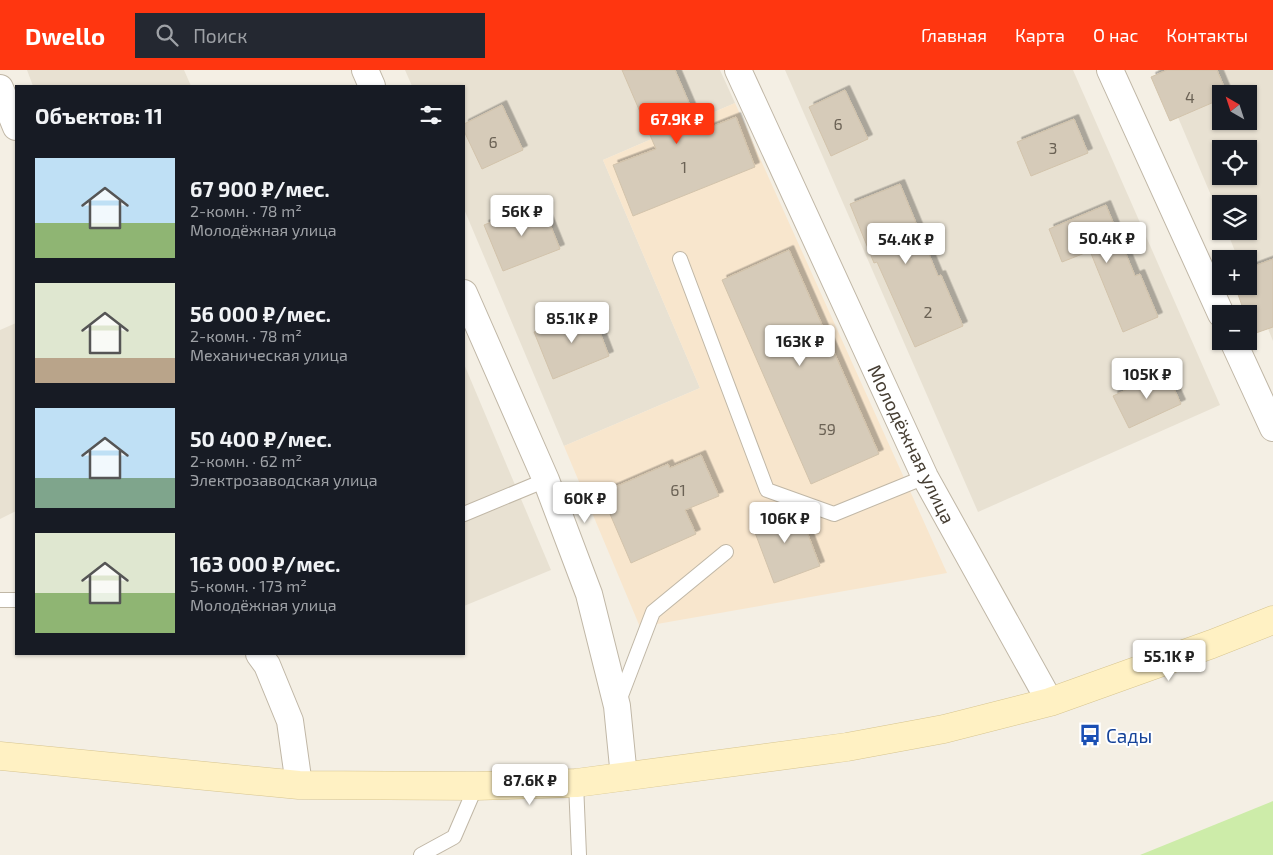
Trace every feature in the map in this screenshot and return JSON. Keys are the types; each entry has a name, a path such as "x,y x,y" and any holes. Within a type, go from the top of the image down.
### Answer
{"main road":[{"path":"0,756 299,785 476,786 576,783 847,747 944,729 1050,702 1273,620"}],"street":[{"path":"365,70 372,85"},
{"name":"Молодёжная улица","path":"738,70 925,477 1050,702"},
{"path":"1110,70 1217,305"},
{"path":"0,88 15,125"},
{"path":"465,295 546,480 589,594 617,706 624,777"},
{"path":"1237,350 1273,428"},
{"path":"259,655 267,665 290,721 299,785"}],"lane":[{"path":"680,259 767,490 834,514 925,477"},
{"path":"465,514 546,480"},
{"path":"617,706 653,612 726,552"},
{"path":"0,600 15,600"},
{"path":"576,783 581,851"},
{"path":"421,855 454,837 476,786"}],"shaded area":[{"path":"27,70 184,70 191,85 33,85"},
{"path":"405,70 720,70 735,103 603,160 700,388 564,446 465,211 465,85 412,85"},
{"path":"785,70 1073,70 1220,405 978,512"},
{"path":"1158,70 1273,70 1273,341 1254,295 1257,295 1257,250 1234,250 1231,240 1257,240 1257,195 1212,195 1212,198"},
{"path":"735,103 947,573 640,627 564,446 700,388 603,160"},
{"path":"15,323 15,512 0,519 0,330"},
{"path":"465,366 551,570 465,606"}],"green space":[{"path":"1273,801 1273,855 1140,855"}],"building":[{"path":"622,70 675,70 701,131 736,117 755,167 633,216 613,165 656,149"},
{"path":"1167,70 1217,70 1223,85 1212,85 1212,103 1170,121 1151,77"},
{"path":"845,90 868,139 831,156 809,107"},
{"path":"502,105 523,150 482,169 465,133 465,124"},
{"path":"1074,119 1088,153 1031,176 1017,142"},
{"path":"900,184 938,276 941,275 963,326 915,347 877,262 874,263 850,204"},
{"path":"541,202 560,249 503,271 484,225"},
{"path":"1106,205 1135,276 1140,274 1158,317 1123,332 1090,251 1062,262 1049,229"},
{"path":"789,250 879,454 811,484 722,280"},
{"path":"1273,259 1273,327 1257,333 1257,305 1242,305 1238,295 1257,295 1257,265"},
{"path":"591,309 609,356 553,379 534,332"},
{"path":"1166,371 1181,404 1129,428 1113,396"},
{"path":"701,455 719,496 685,510 696,534 631,563 601,493 668,464 670,468"},
{"path":"790,507 799,511 820,566 774,583 751,522"}],"place":[{"name":"Сады","path":"1090,735"}]}
